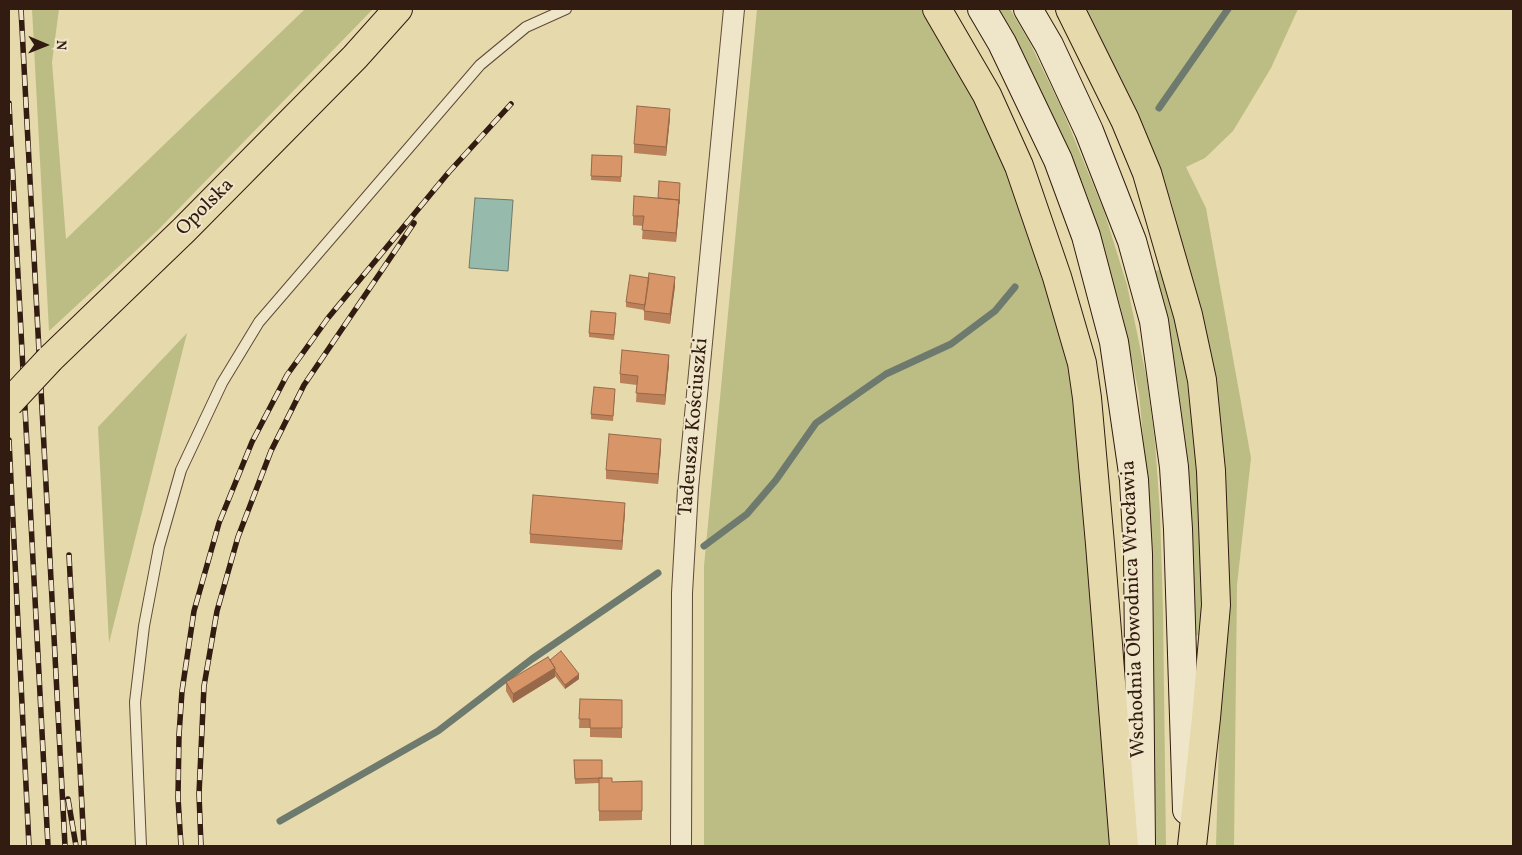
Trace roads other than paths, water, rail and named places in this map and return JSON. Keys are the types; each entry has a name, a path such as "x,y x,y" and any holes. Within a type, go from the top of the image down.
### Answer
{"main road":[{"name":"Opolska","path":"9,403 50,359 184,230 355,57 398,9"},
{"path":"937,9 987,95 1019,166 1057,277 1082,364 1088,398 1124,846"},
{"name":"Wschodnia Obwodnica Wrocławia","path":"982,9 1027,92 1058,160 1086,236 1114,342 1134,480 1138,554 1141,846"},
{"path":"1028,9 1049,46 1088,132 1132,241 1154,321 1174,467 1190,846"},
{"path":"1070,9 1125,120 1147,173 1188,315 1202,380 1212,481 1216,605 1206,718 1190,846"}],"street":[{"name":"Tadeusza Kościuszki","path":"681,846 682,593 687,498 734,9"}],"lane":[{"path":"141,846 135,702 144,626 159,547 181,470 222,383 259,322 480,65 526,26 566,9"}],"waterway":[{"path":"1159,108 1228,9"},
{"path":"704,546 747,514 776,480 816,423 886,374 951,344 995,311 1015,287"},
{"path":"280,821 438,731 532,659 658,573"}],"railway":[{"path":"21,9 65,846"},
{"path":"9,103 48,846"},
{"path":"181,846 178,798 179,735 182,691 194,611 219,523 252,442 287,375 328,318 449,172 511,104"},
{"path":"201,846 199,794 204,686 217,611 238,537 271,451 304,385 414,223"},
{"path":"9,440 29,846"},
{"path":"69,555 84,846"},
{"path":"68,799 76,846"}]}
